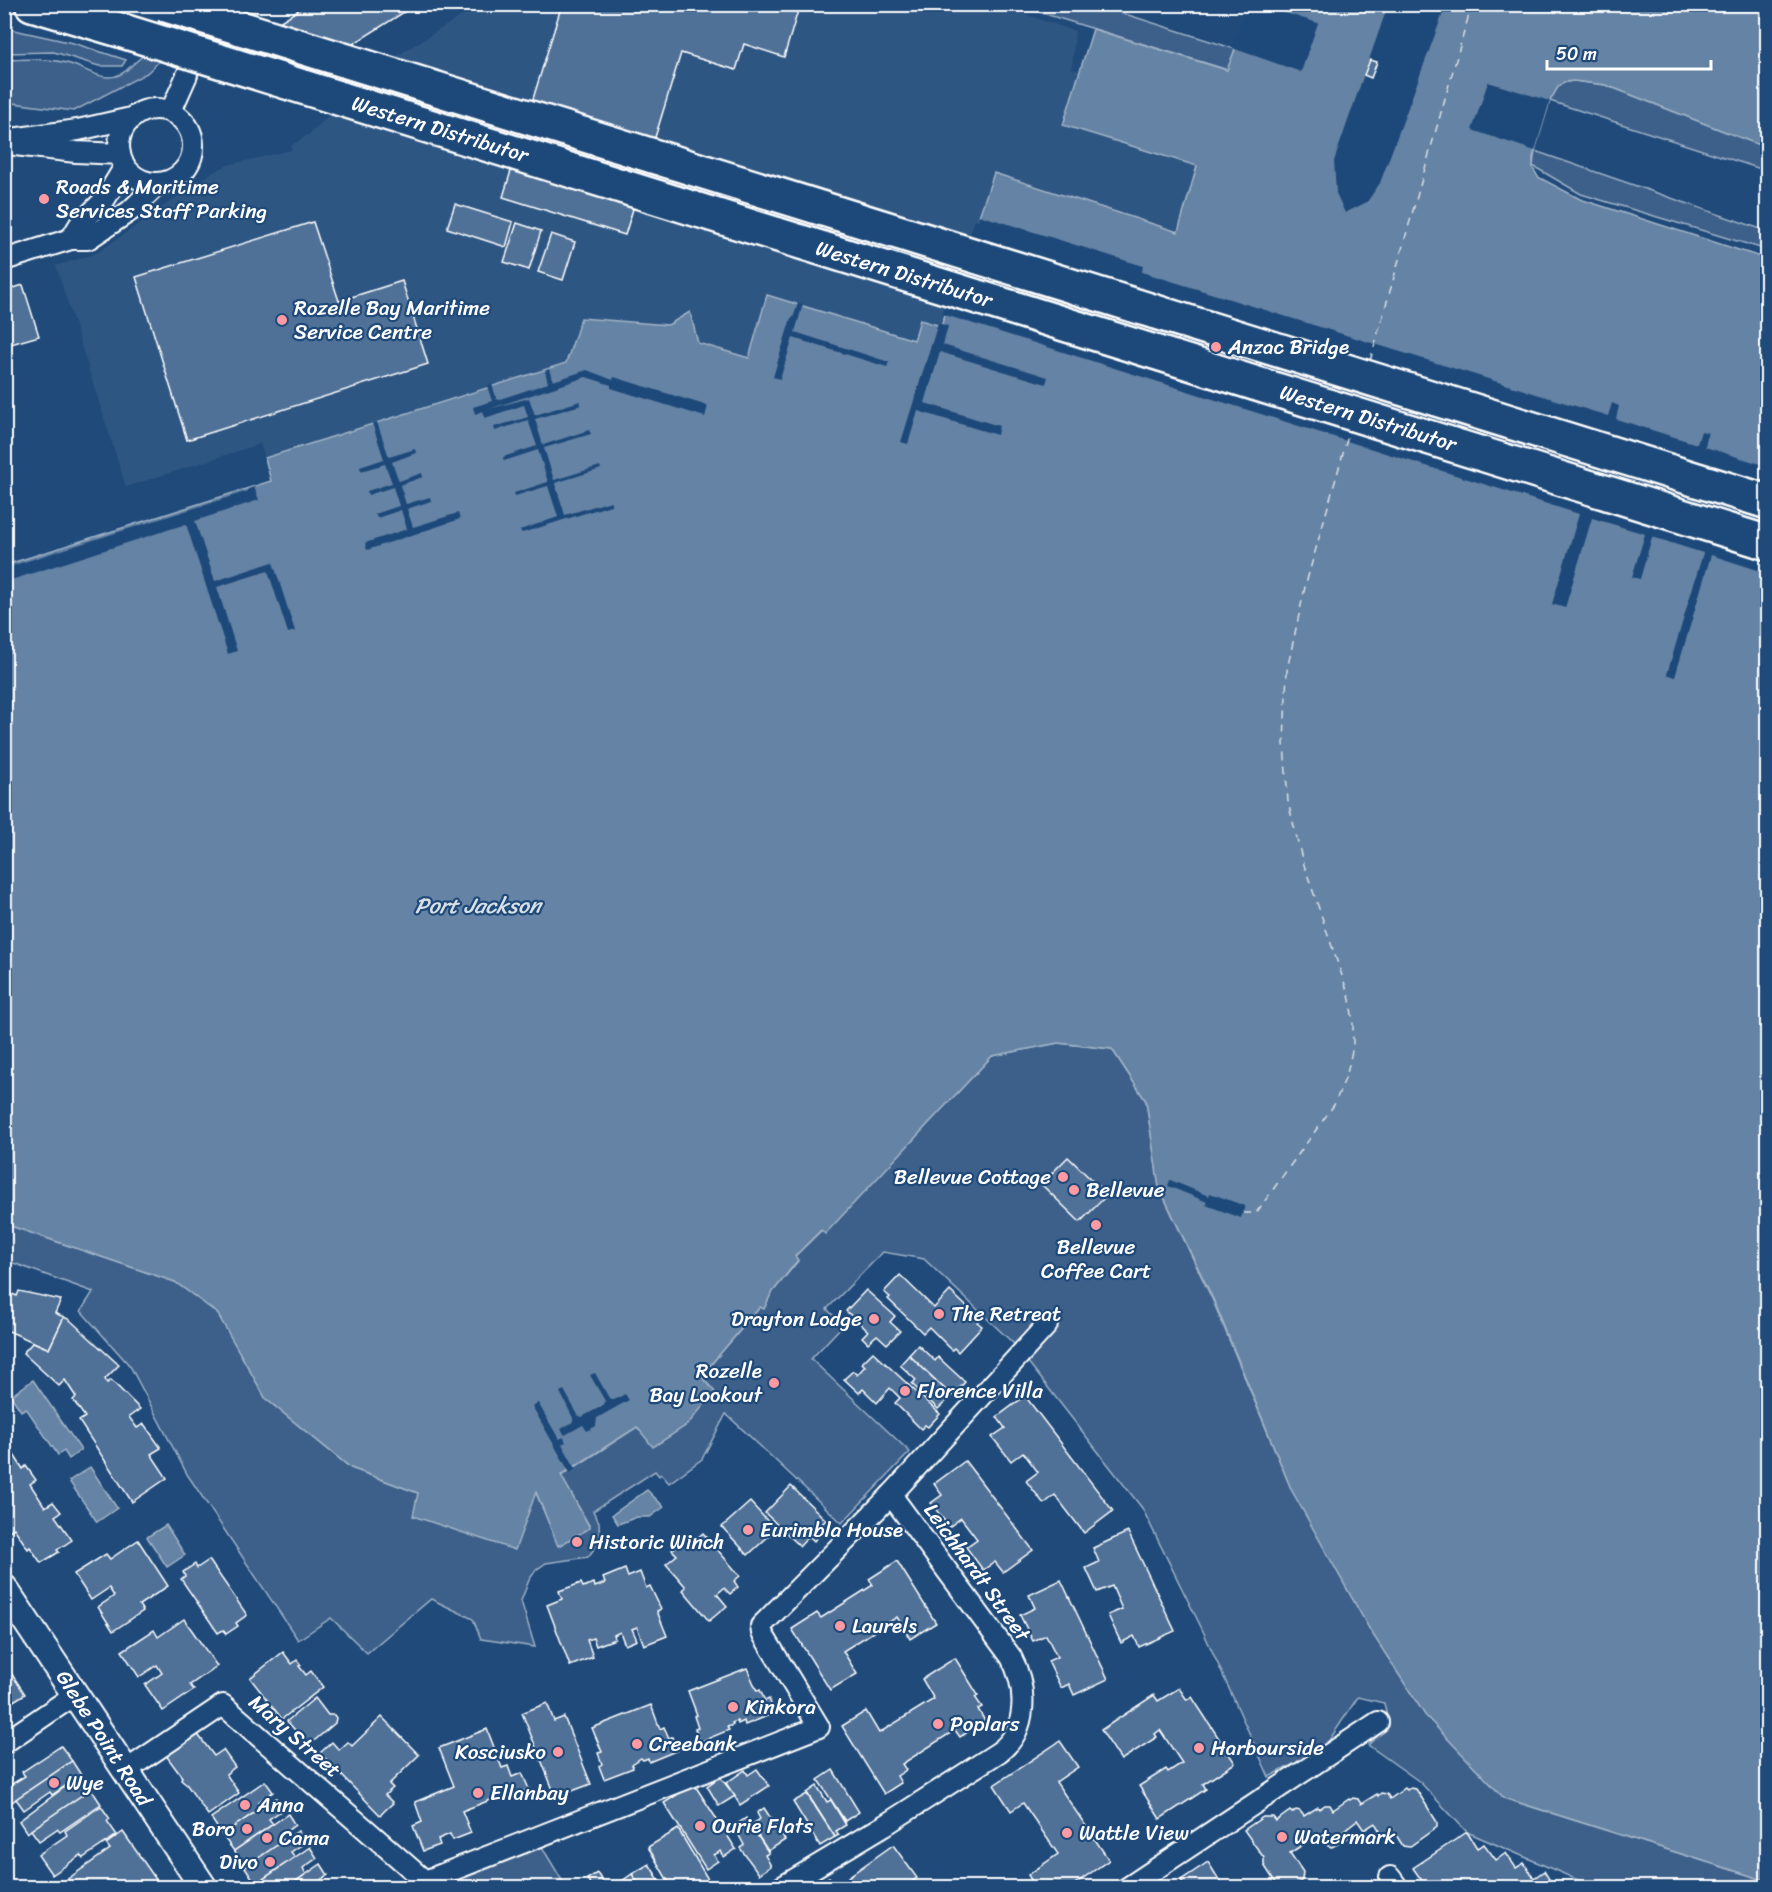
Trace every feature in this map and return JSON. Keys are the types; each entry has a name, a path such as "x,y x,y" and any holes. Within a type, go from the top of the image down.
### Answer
{"highway":[{"name":"Western Distributor","path":"163,4 1767,502"},
{"name":"Western Distributor","path":"28,5 123,31 1767,543"}],"street":[{"path":"171,111 187,75"},
{"path":"151,109 171,111 185,121 194,142 193,154 181,174 159,183 140,179 122,160 26,147 4,141 78,130 131,118 151,109"},
{"path":"71,239 80,224 105,199 122,160 120,134 131,118"},
{"path":"4,260 71,239 88,238 130,212 159,183"},
{"path":"426,1884 691,1776 819,1727 762,1633 761,1627 891,1495 1047,1325"},
{"name":"Leichhardt Street","path":"780,1887 885,1825 999,1752 1011,1742 1017,1732 1022,1709 1022,1691 1011,1657 891,1495"},
{"name":"Glebe Point Road","path":"4,1588 204,1887"},
{"path":"4,1743 76,1694"},
{"name":"Mary Street","path":"125,1771 223,1705 426,1884"},
{"path":"1126,1887 1378,1722"}],"shaded area":[{"path":"203,5 218,5 147,73 74,111 5,102 5,60 55,61 71,64 106,77 115,76 123,73"},
{"path":"479,5 997,5 1075,31 1072,69 1080,71 1064,125 1197,166 1179,232 994,174 941,326 914,340 767,295 749,358 698,343 668,325 582,318 566,363 265,458 260,444 126,487 56,266 97,253 210,174 228,165 291,150 292,145 311,133 374,70"},
{"path":"1016,5 1097,5 1235,49 1228,70"},
{"path":"5,28 73,43 126,60 122,66 99,66 54,52 5,53"},
{"path":"1574,81 1606,85 1767,148 1767,171 1550,101 1559,86"},
{"path":"1535,151 1767,231 1767,250 1581,194 1533,166"},
{"path":"1058,1043 1112,1049 1146,1101 1159,1187 1213,1301 1292,1491 1504,1798 1767,1881 1767,1887 1594,1887 1467,1832 1420,1782 1368,1745 1389,1726 1384,1703 1358,1697 1324,1748 1269,1777 1203,1631 1142,1508 1014,1344 924,1259 883,1252 827,1309 843,1325 811,1359 910,1452 842,1523 726,1414 702,1459 669,1483 655,1471 593,1511 599,1522 600,1541 588,1557 546,1563 536,1570 529,1580 521,1601 535,1647 481,1639 473,1619 431,1599 367,1653 331,1618 298,1640 187,1474 130,1366 81,1311 93,1292 5,1260 5,1224 175,1282 217,1312 266,1399 351,1468 418,1493 535,1491 559,1546 590,1527 561,1476 637,1427 714,1392 701,1376 761,1306 764,1308 771,1294 798,1261 794,1257 822,1230 825,1233 992,1056"},
{"path":"542,1847 566,1887 446,1887 443,1881"}],"water":[{"name":"Port Jackson","path":"1252,5 1767,5 1767,148 1606,85 1574,81 1564,82 1558,87 1550,101 1533,157 1533,168 1538,177 1580,199 1767,259 1767,1881 1504,1798 1425,1715 1370,1630 1292,1491 1214,1301 1159,1187 1146,1101 1112,1049 1058,1043 992,1056 825,1234 821,1230 795,1256 798,1260 771,1294 764,1309 760,1307 701,1376 715,1392 687,1425 653,1447 637,1427 561,1475 590,1528 558,1546 536,1492 515,1550 413,1516 418,1493 351,1468 266,1399 217,1313 175,1282 5,1224 5,565 271,481 265,458 566,363 581,318 668,325 690,312 698,343 749,358 767,295 914,340 920,320 941,326 994,173 1178,232 1197,166 1063,125 1093,29 1227,70"},
{"path":"33,1380 81,1450 69,1459 64,1451 58,1455 26,1408 21,1411 11,1396"},
{"path":"90,1467 117,1508 97,1522 69,1481"},
{"path":"647,1490 664,1507 650,1517 637,1517 618,1524 612,1515"},
{"path":"166,1525 185,1555 167,1567 147,1537"}],"pier":[{"path":"1248,4 1260,5 1318,23 1301,72 1232,48"},
{"path":"1388,5 1446,5 1380,183 1367,202 1345,213 1336,193 1334,161"},
{"path":"1488,82 1550,101 1535,151 1472,130"},
{"path":"979,215 1143,266 1142,272 1608,416 1612,403 1619,406 1616,419 1697,444 1701,431 1708,433 1705,447 1767,466 1767,573 1711,555 1675,677 1667,674 1703,553 1652,537 1640,579 1632,577 1645,534 1592,518 1565,608 1552,604 1579,514 942,314 975,220"},
{"path":"798,303 803,304 795,332 889,362 887,367 793,338 780,379 773,377 791,318 793,318"},
{"path":"938,323 948,326 943,345 1048,377 1046,384 940,352 925,403 999,426 997,435 918,411 908,444 901,442"},
{"path":"549,369 553,381 587,370 613,380 614,377 708,406 705,417 611,388 611,385 586,377 489,409 529,398 535,415 580,401 581,405 535,419 543,445 589,430 591,434 544,448 554,480 600,466 601,469 555,483 565,515 611,501 611,505 522,533 520,530 558,517 548,486 515,496 514,493 548,482 538,450 504,461 503,457 537,446 528,420 495,431 494,427 528,417 524,405 485,418 483,411 475,414 473,407 492,401 487,386 492,384 497,400 548,383 545,371"},
{"path":"377,422 389,457 415,449 416,453 392,462 399,481 422,473 423,477 400,485 406,504 430,497 431,501 407,509 413,527 458,513 460,519 367,550 365,543 407,529 401,510 377,518 375,514 399,506 393,487 368,495 367,491 392,483 385,464 361,471 360,467 384,459 372,423"},
{"path":"254,487 259,500 195,521 215,581 273,562 295,631 288,633 268,571 217,587 237,651 228,654 186,524 5,582 5,568 248,491"},
{"path":"1170,1180 1209,1196 1210,1193 1245,1206 1241,1218 1206,1205 1207,1202 1168,1186"},
{"path":"595,1373 609,1398 614,1400 625,1394 629,1400 597,1418 596,1426 587,1431 583,1425 565,1435 561,1429 573,1422 573,1418 560,1392 564,1390 578,1415 582,1417 604,1405 605,1401 590,1375"},
{"path":"538,1403 559,1439 564,1437 566,1442 562,1444 576,1469 570,1473 532,1406"}],"building":[{"path":"308,4 417,4 280,90 250,40"},
{"path":"562,4 800,4 784,57 744,44 736,70 681,53 625,235 503,197"},
{"path":"1370,60 1377,62 1371,78 1364,75"},
{"path":"455,204 513,222 506,247 447,228"},
{"name":"Rozelle Bay Maritime Service Centre","path":"313,222 339,301 402,281 428,364 187,440 136,277"},
{"path":"517,223 541,231 529,270 504,262"},
{"path":"551,234 575,242 563,280 538,272"},
{"path":"23,285 39,336 4,346 4,291"},
{"name":"Bellevue","path":"1068,1157 1107,1195 1080,1222 1041,1184"},
{"name":"The Retreat","path":"900,1275 934,1308 950,1291 980,1319 977,1322 982,1326 958,1352 954,1348 952,1350 929,1327 923,1333 888,1299 890,1297 884,1292"},
{"path":"4,1289 12,1290 12,1294 17,1296 19,1291 61,1300 55,1313 64,1317 49,1349 4,1329"},
{"name":"Drayton Lodge","path":"866,1290 895,1316 890,1322 900,1331 887,1344 877,1335 868,1343 862,1337 868,1331 846,1311"},
{"path":"64,1317 119,1365 105,1379 107,1383 111,1380 140,1409 129,1417 137,1428 144,1424 161,1448 151,1454 167,1478 132,1502 79,1421 85,1417 73,1400 76,1397 65,1380 59,1386 23,1353 33,1342 49,1349"},
{"path":"918,1345 935,1361 938,1357 965,1382 952,1396 909,1355"},
{"name":"Florence Villa","path":"873,1352 940,1414 928,1427 925,1425 921,1429 895,1403 900,1398 890,1388 877,1403 863,1389 859,1393 844,1379 853,1371 857,1375 865,1366 862,1363"},
{"path":"909,1355 952,1396 938,1409 912,1384 916,1380 900,1365"},
{"path":"1025,1396 1113,1511 1084,1533 1055,1495 1044,1504 1026,1481 1038,1472 1023,1452 1011,1461 992,1437 1005,1428 997,1417"},
{"path":"7,1444 23,1469 26,1466 36,1480 30,1484 45,1507 53,1502 61,1512 55,1516 72,1540 57,1550 59,1552 41,1563 14,1528 6,1533 4,1531 4,1446"},
{"path":"965,1461 1033,1550 1003,1572 995,1562 983,1570 966,1547 977,1539 961,1518 949,1527 931,1503 942,1495 934,1484"},
{"path":"791,1486 826,1520 816,1530 820,1534 814,1541 809,1536 800,1546 765,1513"},
{"name":"Eurimbla House","path":"750,1502 774,1528 772,1533 748,1555 722,1527"},
{"path":"1128,1532 1175,1631 1139,1647 1134,1636 1121,1643 1108,1615 1122,1609 1112,1586 1097,1592 1086,1568 1099,1562 1093,1548"},
{"path":"703,1533 740,1576 734,1581 738,1587 730,1594 724,1588 717,1594 727,1606 709,1621 683,1590 686,1587 666,1564 677,1555 672,1550 689,1536 694,1541"},
{"path":"138,1540 168,1586 139,1605 143,1611 113,1631 98,1607 114,1596 109,1588 91,1600 74,1574 106,1554 110,1559"},
{"path":"209,1560 247,1615 236,1623 238,1626 226,1634 223,1630 218,1633 181,1579 185,1576 183,1572 195,1564 197,1568"},
{"name":"Laurels","path":"897,1561 936,1623 910,1639 897,1617 843,1651 857,1674 830,1690 792,1629 817,1613 821,1618 873,1585 869,1579"},
{"path":"625,1569 628,1577 640,1572 646,1588 650,1586 661,1609 657,1611 667,1636 644,1645 637,1627 632,1629 637,1640 625,1645 620,1632 614,1635 615,1639 596,1646 593,1638 587,1640 593,1657 570,1666 547,1605 562,1599 559,1591 581,1583 583,1587 594,1583 595,1587 605,1583 603,1578"},
{"path":"1061,1580 1108,1679 1074,1695 1069,1684 1061,1688 1048,1661 1057,1657 1046,1635 1033,1641 1020,1615 1035,1608 1029,1595"},
{"path":"184,1619 217,1666 190,1685 194,1690 163,1711 145,1685 162,1673 157,1665 139,1677 122,1651 154,1630 158,1637"},
{"path":"283,1652 292,1664 297,1660 306,1675 311,1671 323,1687 282,1719 250,1678"},
{"name":"Poplars","path":"955,1658 978,1695 975,1697 982,1707 978,1709 985,1721 960,1737 955,1730 902,1764 906,1770 897,1776 901,1783 884,1794 842,1726 866,1711 879,1733 934,1699 922,1679"},
{"path":"4,1665 25,1694 4,1707"},
{"name":"Kinkora","path":"747,1668 757,1691 760,1690 765,1701 769,1699 775,1713 745,1725 744,1721 738,1724 737,1721 727,1727 729,1730 700,1742 695,1729 698,1728 694,1716 697,1715 688,1691"},
{"name":"Harbourside","path":"1179,1688 1187,1700 1192,1697 1235,1763 1203,1784 1206,1789 1160,1819 1139,1786 1166,1769 1168,1772 1182,1763 1160,1730 1155,1734 1157,1737 1121,1760 1101,1730 1154,1695 1158,1701"},
{"path":"315,1698 328,1715 334,1715 335,1723 308,1746 303,1745 299,1742 301,1737 287,1721"},
{"name":"Kosciusko","path":"547,1703 554,1721 564,1717 591,1784 556,1797 522,1713"},
{"name":"Creebank","path":"651,1705 660,1729 664,1727 678,1750 649,1762 648,1758 643,1760 641,1758 632,1764 633,1768 604,1779 599,1766 602,1764 598,1753 602,1752 592,1728"},
{"path":"382,1717 419,1755 389,1784 393,1788 385,1795 393,1803 380,1815 320,1753 332,1742 339,1750 348,1742 352,1746"},
{"name":"Ellanbay","path":"487,1729 502,1768 508,1766 512,1777 522,1773 529,1789 499,1800 498,1797 462,1811 471,1833 453,1840 450,1834 438,1839 440,1845 423,1851 413,1826 422,1822 415,1802 454,1786 439,1748"},
{"path":"196,1732 214,1756 223,1750 235,1767 226,1774 239,1793 208,1815 181,1780 182,1777 165,1754"},
{"name":"Wattle View","path":"1060,1741 1078,1767 1056,1782 1109,1860 1069,1888 1036,1888 1028,1875 1058,1854 1023,1803 1011,1811 994,1785"},
{"path":"61,1746 72,1761 9,1804 4,1798 4,1789 25,1776 22,1772"},
{"name":"Wye","path":"72,1761 81,1775 52,1795 50,1792 24,1810 16,1799"},
{"path":"757,1769 769,1786 740,1805 726,1783 745,1770 748,1775"},
{"path":"833,1770 859,1812 845,1821 818,1780"},
{"path":"81,1775 91,1789 27,1833 19,1821"},
{"path":"720,1777 735,1796 719,1806 707,1786"},
{"name":"Anna","path":"265,1781 273,1792 258,1802 261,1808 222,1835 211,1818"},
{"name":"Ourie Flats","path":"694,1784 736,1849 724,1857 721,1851 714,1855 718,1861 706,1869 664,1803"},
{"path":"817,1786 827,1802 831,1800 846,1825 836,1831 839,1835 835,1837 807,1793"},
{"name":"Watermark","path":"1405,1788 1407,1790 1416,1789 1437,1822 1437,1827 1409,1847 1403,1846 1396,1835 1381,1833 1375,1823 1364,1830 1357,1820 1343,1831 1348,1838 1332,1847 1328,1846 1319,1834 1290,1853 1303,1872 1302,1880 1294,1888 1279,1888 1264,1865 1264,1858 1244,1830 1263,1817 1273,1817 1276,1821 1290,1811 1292,1813 1296,1810 1304,1816 1325,1805 1330,1805 1333,1810 1353,1798 1358,1799 1361,1804 1381,1793 1387,1794 1390,1799"},
{"path":"91,1789 101,1804 60,1832 57,1829 39,1841 31,1830"},
{"path":"807,1794 835,1837 820,1846 793,1802"},
{"name":"Boro","path":"276,1798 284,1809 269,1819 273,1824 234,1851 222,1835"},
{"path":"101,1806 110,1819 107,1821 117,1835 83,1858 81,1855 52,1875 38,1855 67,1835 65,1831"},
{"path":"764,1808 785,1840 768,1851 751,1825 760,1819 757,1813"},
{"name":"Cama","path":"288,1814 295,1825 280,1836 284,1841 245,1867 234,1851"},
{"path":"746,1818 769,1853 765,1855 771,1866 759,1874 740,1848 744,1845 734,1826"},
{"path":"678,1829 712,1886 709,1888 672,1888 648,1847"},
{"name":"Divo","path":"298,1831 306,1842 291,1852 295,1857 256,1884 245,1867"},
{"path":"123,1832 162,1888 55,1888 110,1849 106,1844"},
{"path":"1467,1832 1477,1848 1484,1844 1496,1860 1506,1853 1516,1868 1524,1863 1534,1878 1544,1871 1554,1887 1557,1885 1559,1888 1427,1888 1413,1868"},
{"path":"893,1845 917,1878 913,1881 917,1888 855,1888 848,1877"},
{"path":"310,1847 317,1858 303,1868 306,1874 286,1888 259,1888 256,1884"},
{"path":"1208,1862 1224,1888 1186,1888 1181,1880"},
{"path":"321,1864 328,1875 313,1885 315,1888 286,1888"},
{"path":"649,1864 664,1888 641,1888 632,1874"},
{"path":"597,1873 607,1888 593,1888 587,1879"},
{"path":"632,1874 641,1888 626,1888 622,1881"},
{"path":"829,1877 837,1888 814,1888 811,1883 816,1880 818,1884"}],"ferry route":[{"path":"1370,361 1472,4"},
{"path":"1243,1213 1256,1213 1334,1105 1347,1074 1353,1046 1350,999 1302,859 1288,802 1284,743 1287,670 1305,587 1350,429"}],"tunnel":[{"path":"195,61 211,39 256,4"}],"place":[{"name":"Roads & Maritime Services Staff Parking","path":"44,199"},
{"name":"Rozelle Bay Maritime Service Centre","path":"282,320"},
{"name":"Anzac Bridge","path":"1216,347"},
{"name":"Bellevue Cottage","path":"1063,1177"},
{"name":"Bellevue","path":"1074,1190"},
{"name":"Bellevue Coffee Cart","path":"1096,1225"},
{"name":"The Retreat","path":"939,1314"},
{"name":"Drayton Lodge","path":"874,1319"},
{"name":"Rozelle Bay Lookout","path":"774,1383"},
{"name":"Florence Villa","path":"905,1391"},
{"name":"Eurimbla House","path":"748,1530"},
{"name":"Historic Winch","path":"577,1542"},
{"name":"Laurels","path":"840,1626"},
{"name":"Kinkora","path":"733,1707"},
{"name":"Poplars","path":"938,1724"},
{"name":"Creebank","path":"637,1744"},
{"name":"Harbourside","path":"1199,1748"},
{"name":"Kosciusko","path":"558,1752"},
{"name":"Wye","path":"54,1783"},
{"name":"Ellanbay","path":"478,1793"},
{"name":"Anna","path":"245,1805"},
{"name":"Ourie Flats","path":"700,1826"},
{"name":"Boro","path":"247,1829"},
{"name":"Wattle View","path":"1067,1833"},
{"name":"Watermark","path":"1282,1837"},
{"name":"Cama","path":"267,1838"},
{"name":"Divo","path":"270,1862"}]}
